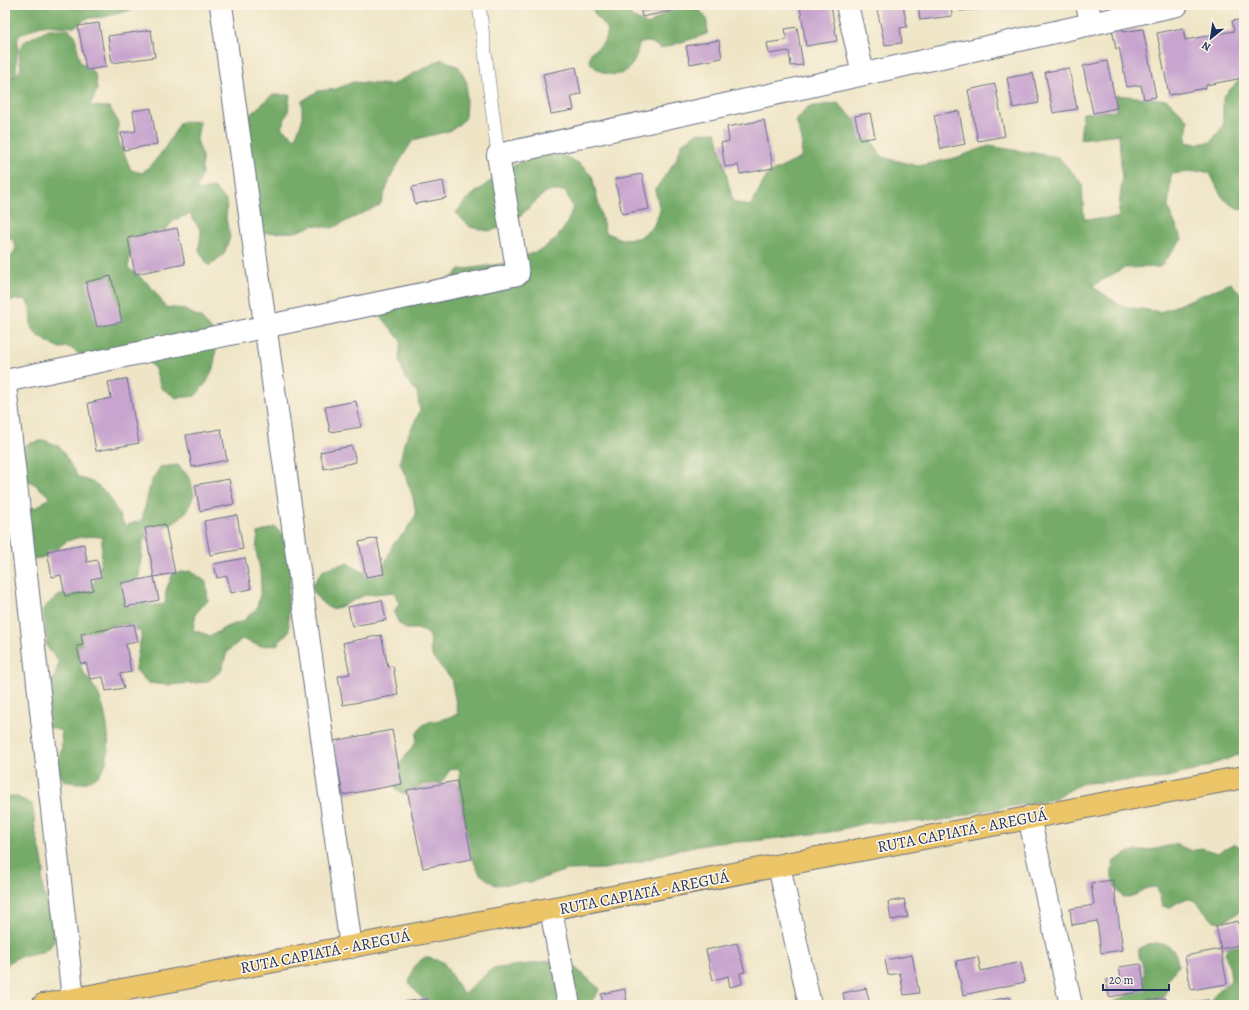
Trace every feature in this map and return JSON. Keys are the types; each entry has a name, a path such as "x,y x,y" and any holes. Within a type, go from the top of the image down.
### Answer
{"main road":[{"name":"RUTA CAPIATÁ - AREGUÁ","path":"44,1005 551,910 1029,817 1244,777"}],"street":[{"path":"221,5 350,947"},
{"path":"847,5 863,73"},
{"path":"5,381 518,274 498,156 863,73 1089,15 1177,5"},
{"path":"5,385 73,999"},
{"path":"1029,817 1071,1005"},
{"path":"779,866 810,1005"},
{"path":"551,910 569,1005"}],"lane":[{"path":"479,5 498,156"}],"green space":[{"path":"5,5 141,5 139,8 104,17 87,18 74,27 41,25 18,36 16,75 7,80 15,77 21,69 19,50 24,42 48,29 68,29 75,35 80,62 95,73 97,90 90,106 109,107 118,121 118,139 131,170 142,173 148,168 164,149 181,122 200,121 197,139 202,157 202,174 196,191 214,188 227,201 226,219 230,237 224,254 209,266 199,251 201,231 190,214 174,220 162,234 131,251 128,268 140,276 149,285 165,307 183,309 201,318 213,331 216,349 214,366 207,382 195,396 177,398 161,388 155,369 142,355 84,357 69,347 60,348 51,344 36,334 31,326 30,307 25,299 5,301 5,259 12,256 16,248 13,239 5,239"},
{"path":"591,5 628,5 632,17 648,25 671,10 686,7 693,8 703,14 706,19 707,34 660,49 655,44 650,42 639,44 635,59 630,67 620,74 609,74 593,66 589,61 591,52 602,44 608,31 595,14"},
{"path":"442,59 459,67 467,83 465,119 452,130 413,140 393,172 380,205 332,228 314,225 296,232 260,233 263,225 251,211 245,119 272,95 290,95 288,112 281,128 295,138 302,121 302,101 318,91 336,89 353,82 391,85"},
{"path":"1244,75 1244,210 1230,204 1222,196 1210,173 1201,171 1171,174 1168,208 1182,239 1160,267 1124,268 1092,286 1121,306 1161,312 1231,283 1244,298 1244,753 1197,770 1159,779 1083,783 1051,800 977,812 943,821 866,823 830,832 753,841 717,843 679,849 643,861 604,869 567,870 531,882 495,885 480,874 472,858 458,791 460,770 451,768 441,783 421,785 414,791 404,794 396,789 393,780 400,764 416,742 417,733 423,725 431,721 440,720 458,714 451,678 433,658 430,649 431,640 426,632 417,629 406,629 399,623 394,613 399,603 394,592 365,595 340,607 331,609 319,600 312,586 324,569 347,563 361,571 379,577 393,544 405,532 416,515 413,497 400,462 404,443 420,411 417,392 405,378 399,360 401,341 377,311 439,292 459,270 506,263 541,250 556,239 567,224 573,207 565,191 547,191 520,216 505,227 488,231 470,227 456,213 467,199 511,167 545,151 563,155 580,164 592,176 605,232 621,239 639,238 653,227 660,210 655,190 676,160 682,144 697,133 716,132 733,202 750,206 768,174 801,158 802,139 796,121 808,107 838,103 864,129 882,157 918,166 955,158 989,146 1058,157 1082,183 1084,219 1118,218 1122,180 1119,134 1080,139 1083,113 1116,111 1116,95 1168,100 1188,120 1186,142 1197,144 1211,142 1223,126 1223,97"},
{"path":"44,440 60,447 78,477 94,483 108,495 125,526 142,520 151,482 160,467 178,465 190,478 194,495 187,511 174,523 156,529 143,541 139,576 130,592 141,602 149,605 165,604 166,590 173,573 191,571 206,582 208,601 196,613 193,630 211,636 226,627 243,621 257,608 261,589 260,569 256,551 258,533 275,527 287,539 291,575 288,594 289,631 277,645 260,646 242,639 227,652 222,670 207,682 167,685 148,683 135,669 142,632 126,624 108,626 90,633 79,648 80,662 81,667 96,689 100,698 107,727 108,743 107,758 103,770 95,779 82,783 64,781 55,765 62,749 61,731 43,725 38,686 54,679 59,662 47,647 46,629 42,610 58,596 69,592 90,590 97,577 100,565 102,537 93,536 72,539 46,556 34,559 18,553 9,543 5,533 9,519 18,507 36,508 50,497 36,485 19,475 15,458 27,444"},
{"path":"5,796 15,796 32,804 36,834 44,872 42,881 43,889 54,921 55,937 48,949 36,954 16,958 5,968 5,888 7,889 11,885 6,875 8,866 5,863"},
{"path":"1175,844 1192,851 1201,848 1218,853 1235,844 1244,849 1244,894 1241,901 1241,910 1228,920 1218,922 1211,918 1192,900 1183,900 1171,907 1162,906 1157,887 1147,888 1133,896 1123,897 1114,885 1112,871 1114,861 1130,852 1156,849"},
{"path":"1237,941 1244,941 1244,1005 1212,1005 1215,994 1231,981 1225,953 1229,944"},
{"path":"1157,943 1166,945 1173,950 1178,966 1167,981 1167,990 1163,997 1154,1000 1150,1005 1106,1005 1132,992 1142,982 1144,969 1140,958 1139,949 1147,944"},
{"path":"425,957 443,962 463,994 492,969 565,959 600,989 589,1005 428,1005 409,983 414,966"}],"building":[{"path":"640,5 675,5 676,10 642,17"},
{"path":"831,5 837,41 806,46 800,6"},
{"path":"876,5 903,5 907,27 900,28 902,43 885,45"},
{"path":"918,5 951,5 952,16 920,20"},
{"path":"959,5 981,5 982,9 960,11"},
{"path":"1244,19 1244,81 1243,78 1206,85 1206,88 1169,95 1157,33 1183,28 1185,40 1234,31 1232,21"},
{"path":"99,23 106,67 86,70 78,26"},
{"path":"797,27 803,65 791,66 789,51 769,54 767,43 787,40 785,29"},
{"path":"1122,27 1123,32 1143,29 1156,97 1144,99 1141,85 1127,87 1119,47 1116,49 1112,29"},
{"path":"151,30 155,57 112,63 108,36"},
{"path":"719,40 722,58 690,64 686,46"},
{"path":"1107,61 1117,108 1093,113 1083,66"},
{"path":"576,67 581,94 571,96 574,110 551,114 543,74"},
{"path":"1069,68 1077,109 1053,113 1045,72"},
{"path":"1033,73 1039,103 1013,108 1007,78"},
{"path":"995,84 1005,136 978,141 968,90"},
{"path":"151,108 157,144 124,150 121,133 136,131 133,111"},
{"path":"959,111 965,144 941,149 934,115"},
{"path":"870,113 875,137 860,140 855,116"},
{"path":"764,120 773,168 740,174 738,165 725,167 721,143 729,141 727,127"},
{"path":"642,174 649,209 622,214 615,179"},
{"path":"443,181 446,198 415,204 412,187"},
{"path":"177,228 185,264 135,274 128,238"},
{"path":"111,276 122,322 97,327 86,282"},
{"path":"127,379 139,443 96,451 88,403 111,398 108,382"},
{"path":"356,401 361,427 330,432 325,407"},
{"path":"221,429 227,460 192,467 186,435"},
{"path":"352,446 356,462 324,469 320,452"},
{"path":"229,479 234,504 200,511 195,485"},
{"path":"237,515 243,549 210,555 204,521"},
{"path":"165,524 175,573 154,577 145,528"},
{"path":"377,538 384,574 366,577 359,542"},
{"path":"84,544 87,562 97,560 101,577 91,579 93,590 65,596 61,575 52,577 47,551"},
{"path":"245,558 251,589 231,593 227,576 217,578 214,564"},
{"path":"154,577 159,600 126,607 121,583"},
{"path":"382,600 386,620 352,626 348,607"},
{"path":"134,624 138,642 126,644 131,672 120,674 124,688 106,691 103,677 90,679 86,663 81,664 77,646 83,645 81,634"},
{"path":"381,635 388,667 393,666 398,695 343,705 338,676 350,674 343,643"},
{"path":"392,730 402,784 343,795 333,741"},
{"path":"457,781 472,859 423,868 407,790"},
{"path":"1113,880 1123,950 1101,953 1097,921 1072,925 1070,909 1094,905 1091,883"},
{"path":"904,899 908,917 891,920 888,902"},
{"path":"1238,921 1243,944 1221,949 1216,926"},
{"path":"737,943 745,972 740,973 742,984 730,987 728,976 713,980 706,950"},
{"path":"1221,949 1227,984 1191,990 1185,956"},
{"path":"912,955 919,993 904,995 900,973 888,975 885,960"},
{"path":"978,957 981,971 1021,962 1025,982 963,995 956,961"},
{"path":"1141,964 1145,991 1109,997 1106,980 1121,978 1119,967"},
{"path":"866,988 870,1005 845,1005 843,993"},
{"path":"625,989 627,1005 603,1005 601,994"},
{"path":"1010,997 1011,1005 969,1005 969,1004"},
{"path":"1165,998 1166,1005 1147,1005 1147,1001"},
{"path":"428,999 428,1005 403,1005 402,1002"},
{"path":"1208,1000 1209,1005 1184,1005 1184,1004"}]}
